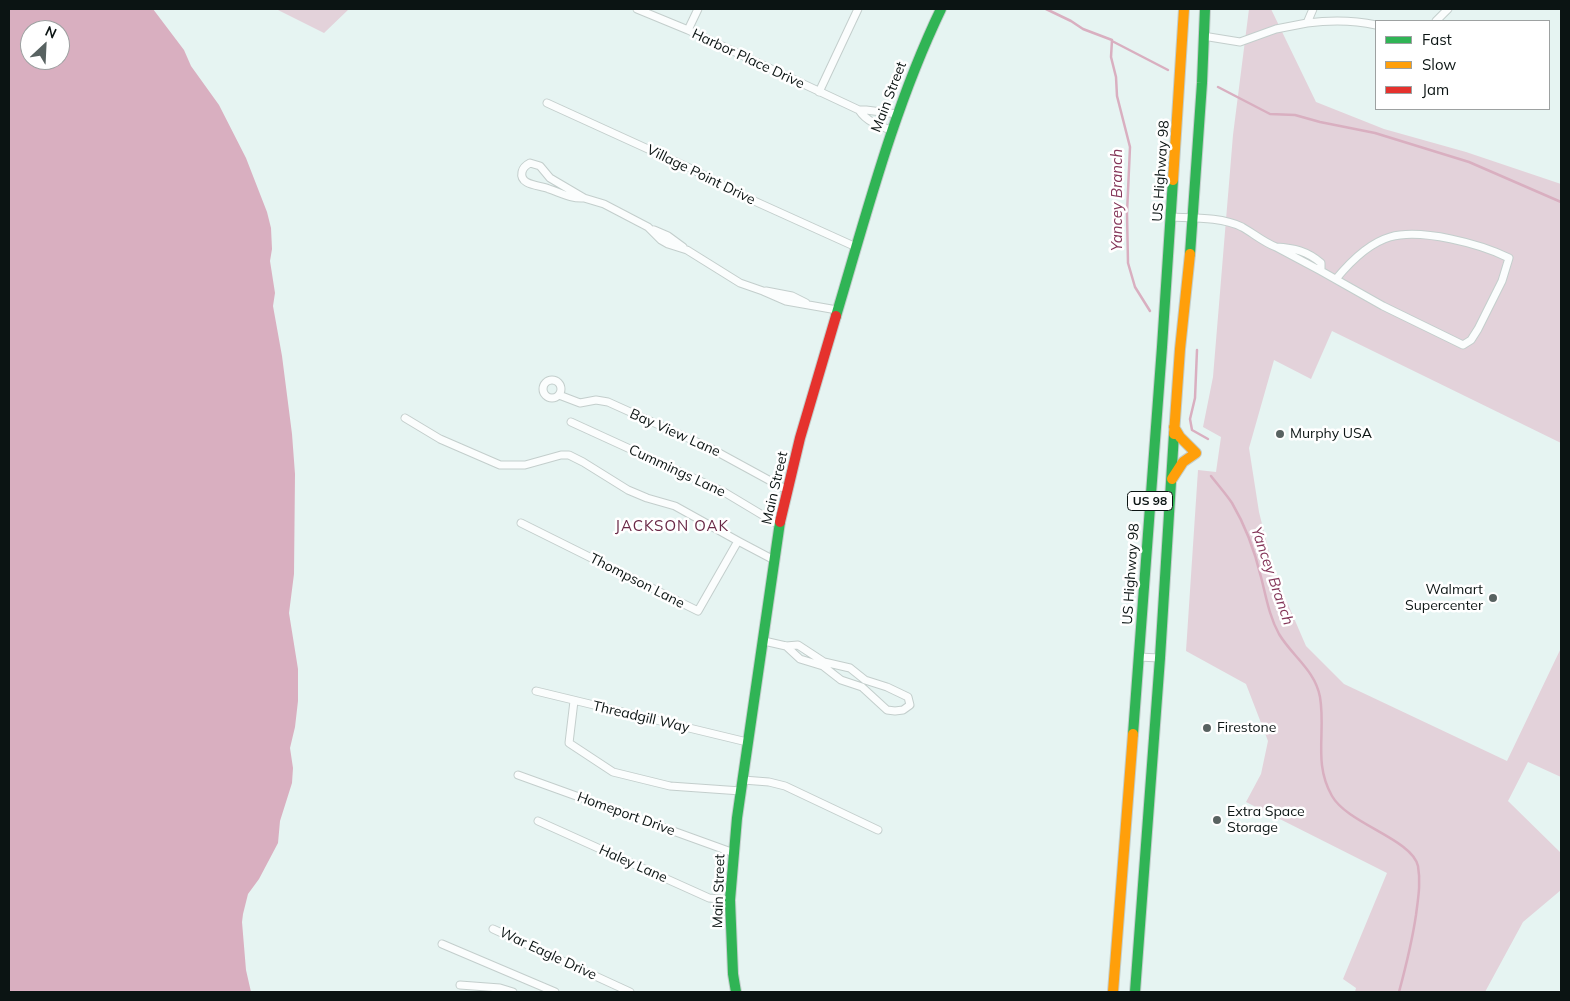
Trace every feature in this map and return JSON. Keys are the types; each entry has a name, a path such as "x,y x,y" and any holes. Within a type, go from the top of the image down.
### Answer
{"main road":[{"name":"Main Street","path":"736,992 733,974 730,900 737,818 780,525 800,438 891,130 928,36 941,9"},
{"name":"US Highway 98","path":"1113,992 1171,217 1184,9"},
{"name":"US 98","path":"1135,992 1160,658 1174,427 1188,281 1202,83 1205,9"},
{"path":"1171,480 1183,462 1196,453 1180,437 1174,427"}],"street":[{"name":"Harbor Place Drive","path":"638,9 688,30 858,110 864,117 881,127 891,130"},
{"path":"688,30 698,9"},
{"path":"819,92 858,9"},
{"path":"1307,23 1313,9"},
{"path":"1437,20 1448,9"},
{"path":"1203,36 1240,42 1276,29 1307,23 1340,20 1375,25"},
{"name":"Village Point Drive","path":"547,103 694,170 856,248"},
{"name":"Harbor Place Drive","path":"858,110 897,114"},
{"path":"584,198 550,178 540,166 530,163 523,169 522,178 528,183 550,189 564,196 584,198 604,204 648,227 668,244 687,250 740,283 763,291 792,296 812,306 837,310"},
{"path":"1171,217 1209,218 1240,226 1264,242 1336,279 1383,306 1463,345 1471,340 1478,329 1502,281 1509,258 1494,250 1462,242 1406,234 1389,237 1369,248 1355,258 1336,279"},
{"name":"Bay View Lane","path":"558,395 580,402 596,400 608,402 710,448 788,490"},
{"path":"404,418 440,439 500,466 525,465 561,455 569,455 628,490 674,506 774,560"},
{"name":"Cummings Lane","path":"571,422 724,492 780,525"},
{"name":"Thompson Lane","path":"521,523 698,611 738,541"},
{"path":"764,641 786,646 798,645 824,664 841,680 862,687 887,710 895,712 903,710 910,705 908,697 887,687 865,680 850,668 824,664"},
{"path":"1138,656 1160,658"},
{"path":"862,687 865,680"},
{"name":"Threadgill Way","path":"536,691 747,742"},
{"path":"574,701 569,744 613,772 670,786 741,791"},
{"name":"Homeport Drive","path":"518,775 734,853"},
{"path":"743,780 769,782 785,786 878,830"},
{"name":"Haley Lane","path":"538,821 709,898 730,900"},
{"name":"War Eagle Drive","path":"494,929 630,992"},
{"path":"442,944 555,992"},
{"path":"460,985 500,988 512,992"}],"shaded area":[{"path":"9,9 153,9 184,50 191,66 219,105 246,158 267,212 271,228 272,249 270,261 275,293 273,306 282,356 295,474 294,574 289,613 298,669 298,701 290,748 293,768 292,783 280,821 278,843 259,879 248,894 243,914 246,970 251,992 9,992"},
{"path":"276,9 349,9 324,33"},
{"path":"1249,9 1271,9 1316,102 1384,129 1466,152 1561,184 1561,443 1332,331 1311,379 1274,360 1249,448 1259,512 1274,572 1306,646 1344,684 1507,761 1561,648 1561,777 1528,762 1508,801 1561,853 1561,890 1523,922 1485,992 1355,992 1356,988 1343,979 1387,873 1246,802 1261,774 1268,741 1246,684 1186,651 1198,470 1216,472 1221,437 1203,427 1213,377 1233,135"}],"waterway":[{"name":"Yancey Branch","path":"1046,9 1083,29 1112,40 1111,57 1116,77 1117,96 1130,147 1127,213 1128,263 1135,287 1150,311"},
{"path":"1112,41 1168,70"},
{"path":"1218,87 1270,114 1295,115 1375,133 1469,162 1561,202"},
{"name":"Yancey Branch","path":"1197,350 1195,398 1190,419 1192,430 1208,439"},
{"name":"Yancey Branch","path":"1211,476 1232,503 1245,529 1256,558 1268,606 1279,634 1308,671 1317,687 1320,697 1322,723 1321,759 1326,784 1332,796 1351,815 1404,848 1413,856 1418,866 1419,885 1413,935 1399,992"}],"traffic: fast":[{"path":"836,316 870,199 895,122 924,46 941,9"},
{"path":"1190,254 1202,83 1205,9"},
{"path":"1133,734 1173,180"},
{"path":"1135,992 1160,658 1174,434"},
{"path":"736,992 733,974 730,900 737,818 780,522"}],"traffic: slow":[{"path":"1173,180 1184,9"},
{"path":"1174,434 1180,349 1190,254"},
{"path":"1172,479 1183,462 1196,453 1180,437 1174,427"},
{"path":"1113,992 1133,734"}],"traffic: jam":[{"path":"780,522 800,438 836,316"}],"place":[{"name":"Murphy USA","path":"1280,434"},
{"name":"Walmart Supercenter","path":"1493,598"},
{"name":"Firestone","path":"1207,728"},
{"name":"Extra Space Storage","path":"1217,820"}],"district":[{"name":"JACKSON OAK","path":"672,526"}]}
